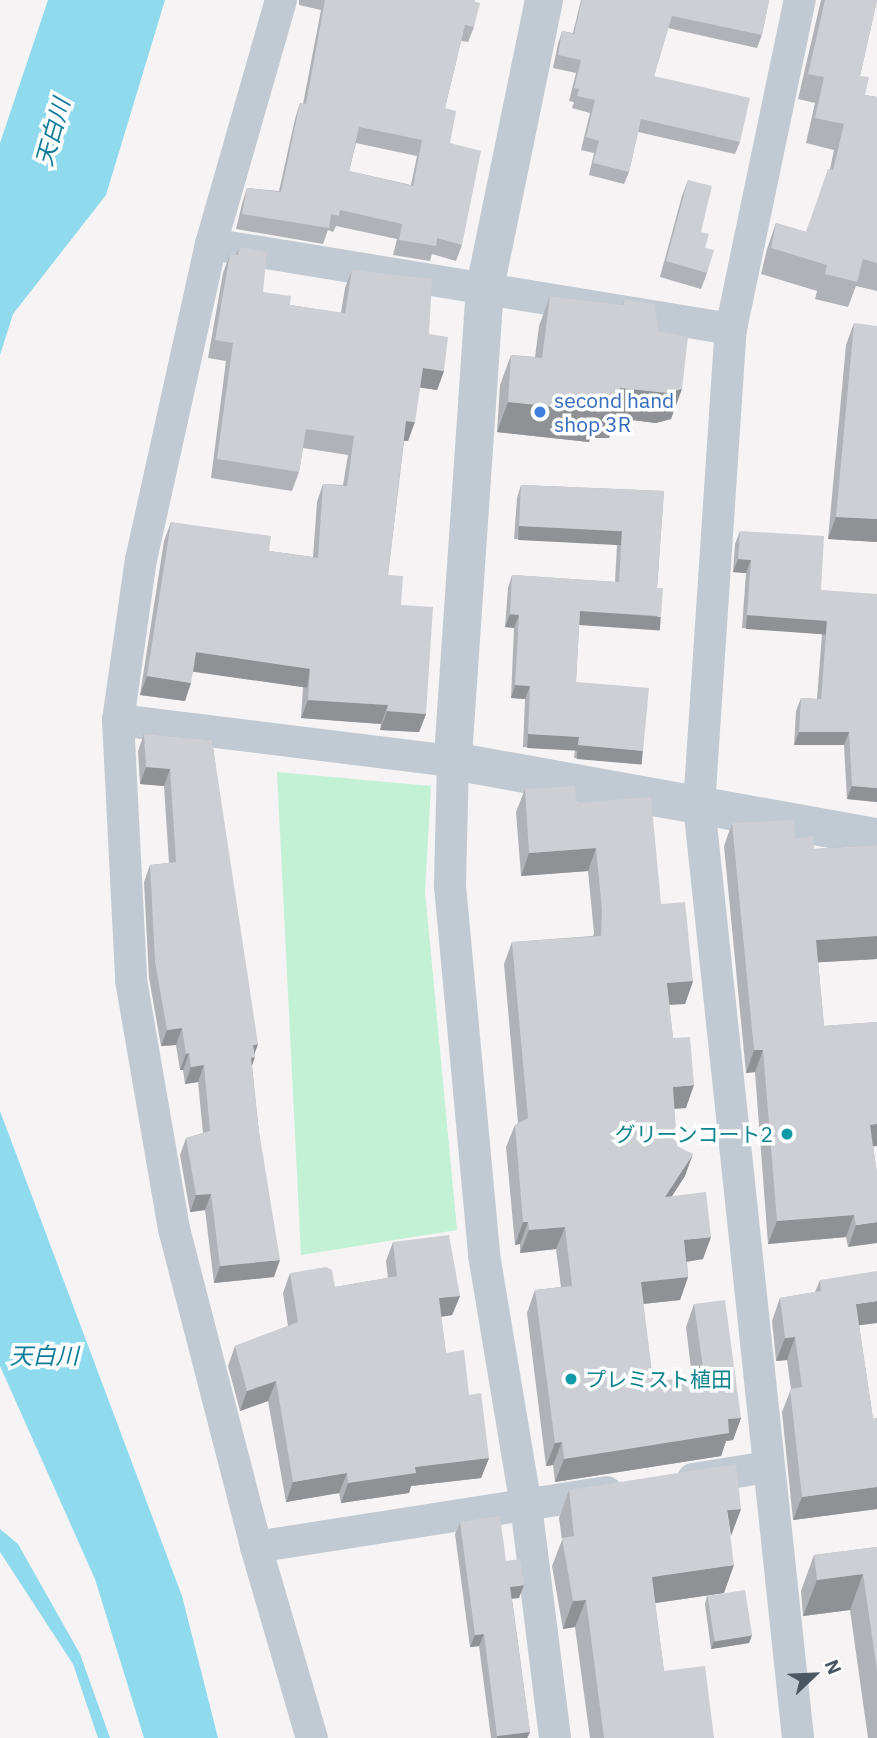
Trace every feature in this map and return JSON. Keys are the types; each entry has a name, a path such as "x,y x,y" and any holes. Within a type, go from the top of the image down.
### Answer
{"street":[{"path":"281,0 211,244 141,559 118,720 131,979 174,1229 256,1547 312,1738"},
{"path":"544,0 485,287 453,761 450,886 483,1241 526,1505 555,1738"},
{"path":"798,1738 699,806 731,329 800,0"},
{"path":"211,244 731,329"},
{"path":"118,720 453,761 877,837"},
{"path":"256,1547 768,1467"}],"green space":[{"path":"277,772 431,786 425,891 457,1230 301,1255"}],"water":[{"name":"天白川","path":"48,0 165,0 106,195 13,314 0,355 0,143"},
{"name":"天白川","path":"0,1111 182,1596 218,1738 144,1738 95,1579 0,1366"},
{"path":"0,1529 18,1544 80,1654 110,1738 98,1738 73,1664 0,1552"}],"building":[{"path":"325,0 475,0 480,3 474,27 465,25 445,108 456,111 450,143 481,151 462,245 437,238 436,246 399,240 402,224 340,210 339,216 331,214 329,228 242,214 247,188 281,192 300,103 306,104","holes":["359,127 422,140 413,186 349,171"]},
{"path":"582,0 769,0 762,35 672,16 654,76 750,98 740,142 641,119 629,172 593,163 599,141 586,137 595,100 577,96 579,89 574,88 581,60 558,55 562,31 574,34"},
{"path":"825,0 877,0 860,76 869,77 865,95 877,97 877,263 863,259 857,282 825,274 827,265 771,248 776,223 806,232 828,169 833,170 844,124 815,118 824,77 808,74"},
{"path":"688,180 712,186 701,232 709,234 705,248 714,250 707,273 666,261"},
{"path":"239,247 267,252 263,292 291,296 290,305 345,313 352,270 432,279 429,334 448,337 444,371 423,368 415,422 406,421 388,575 403,576 401,605 433,607 426,714 387,711 388,705 308,700 310,669 196,652 191,683 147,676 171,522 271,536 269,551 318,558 323,484 347,486 354,436 306,429 299,472 217,459 233,343 215,340 230,254 238,255"},
{"path":"550,296 623,305 624,299 655,304 658,331 688,337 682,389 667,393 620,388 619,408 600,408 600,412 508,402 511,355 542,358"},
{"path":"854,323 877,326 877,519 836,517"},
{"path":"521,485 664,491 657,588 663,588 661,616 580,611 576,682 649,688 643,751 578,745 579,737 528,734 530,686 515,685 519,615 510,614 512,575 619,582 622,531 519,526"},
{"path":"740,531 824,536 821,590 877,594 877,788 852,786 849,732 799,732 801,698 821,699 827,621 747,615 751,560 738,559"},
{"path":"144,734 212,740 258,1044 253,1045 255,1057 251,1058 258,1125 280,1260 220,1266 211,1194 196,1195 186,1138 210,1131 204,1065 191,1067 182,1028 167,1030 155,961 150,865 176,862 170,769 146,767"},
{"path":"575,786 576,803 651,797 661,904 685,902 693,981 667,983 673,1038 690,1037 694,1085 673,1087 677,1146 693,1154 665,1197 706,1192 711,1237 684,1240 688,1277 641,1282 653,1382 704,1375 694,1304 725,1300 741,1418 728,1419 729,1433 564,1459 562,1442 555,1443 535,1290 572,1286 565,1227 529,1230 528,1222 523,1222 515,1125 528,1118 512,942 601,936 602,910 596,848 529,853 525,789"},
{"path":"794,820 795,839 813,836 814,849 877,845 877,936 816,940 824,1026 877,1022 877,1124 870,1125 877,1174 877,1222 856,1225 854,1215 777,1221 763,1050 754,1050 732,823"},
{"path":"449,1235 460,1296 439,1298 446,1353 464,1350 469,1395 481,1393 489,1458 415,1467 416,1473 348,1483 347,1473 293,1482 276,1381 247,1391 235,1346 298,1322 290,1273 326,1267 332,1270 335,1287 397,1276 393,1242"},
{"path":"877,1271 877,1301 856,1304 873,1419 877,1418 877,1487 802,1497 790,1389 802,1387 795,1337 785,1338 780,1298 821,1291 820,1280"},
{"path":"736,1464 741,1509 727,1510 734,1565 652,1577 664,1671 705,1666 714,1738 604,1738 586,1600 573,1601 562,1538 574,1536 569,1490"},
{"path":"500,1516 506,1561 520,1559 524,1585 510,1587 530,1732 497,1736 484,1634 475,1635 460,1522"},
{"path":"877,1547 877,1671 863,1574 817,1580 814,1555"},
{"path":"745,1590 752,1635 715,1641 707,1596"}],"place":[{"name":"second hand shop 3R","path":"540,412"},
{"name":"グリーンコート2","path":"787,1134"},
{"name":"プレミスト植田","path":"571,1379"}]}
